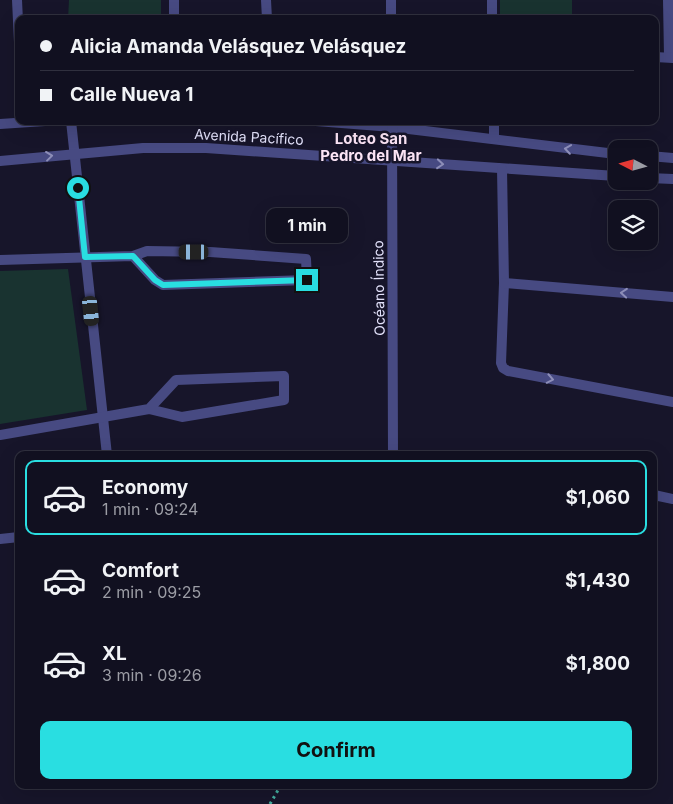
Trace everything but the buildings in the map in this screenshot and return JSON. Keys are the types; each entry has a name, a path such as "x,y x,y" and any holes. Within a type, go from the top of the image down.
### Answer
{"street":[{"path":"17,0 18,15"},
{"path":"174,0 174,15"},
{"path":"266,0 267,15"},
{"path":"391,0 391,15"},
{"path":"492,0 492,15"},
{"path":"668,0 671,57"},
{"path":"0,124 15,123"},
{"path":"71,125 107,451"},
{"name":"Océano Índico","path":"392,125 393,451"},
{"name":"Avenida Pacífico","path":"399,125 608,153"},
{"path":"494,125 494,139"},
{"name":"Avenida Pacífico","path":"0,161 143,148 206,148 608,176"},
{"path":"658,157 673,158"},
{"path":"502,169 504,283 501,363 503,368 508,371 673,402"},
{"path":"658,179 673,180"},
{"path":"0,260 133,256 147,251 210,252 306,259 307,280 163,285 155,280 133,256"},
{"path":"504,283 673,297"},
{"path":"0,435 149,409 182,417 284,400 284,376 176,380 149,409"},
{"path":"657,496 673,499"},
{"path":"0,539 15,537"}],"path":[{"path":"270,804 279,789"}],"green space":[{"path":"69,0 161,0 161,15 68,15"},
{"path":"500,0 572,0 572,15 500,15"},
{"path":"68,269 87,410 0,424 0,271"}],"district":[{"name":"Loteo San Pedro del Mar","path":"371,148"}],"route":[{"path":"78,188 85,257 133,256 155,280 163,285 307,280"}]}
